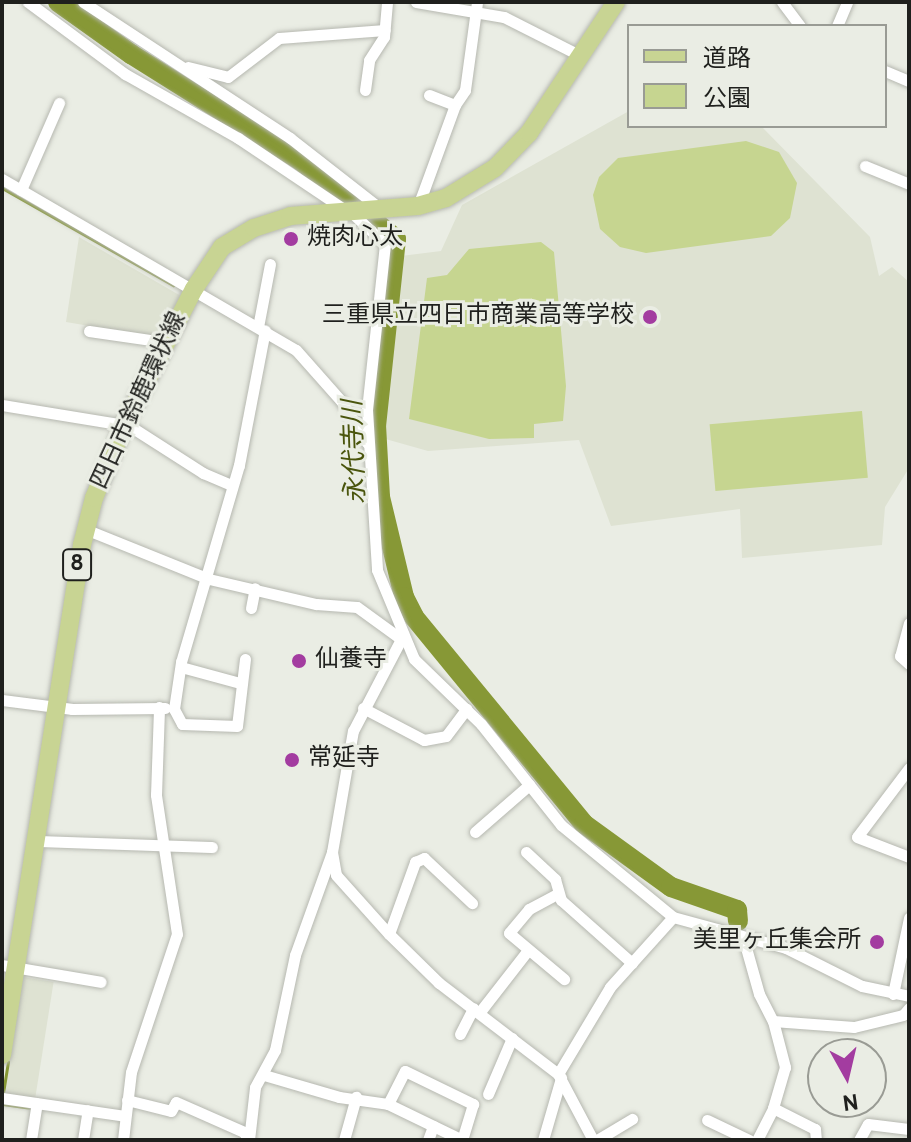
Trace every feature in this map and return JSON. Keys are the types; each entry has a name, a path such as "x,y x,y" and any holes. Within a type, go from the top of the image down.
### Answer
{"main road":[{"name":"四日市鈴鹿環状線","path":"2,1055 16,967 42,841 85,529 163,348 194,289 222,247 254,228 290,216 418,206 446,198 510,156 616,2"}],"street":[{"path":"28,2 125,74 362,212"},
{"path":"83,2 290,138 362,212 385,244 370,372 369,447 377,570 401,639 419,666 466,709 561,825 673,917 786,948 850,981 909,996"},
{"path":"365,90 369,60 385,30 387,2"},
{"path":"416,2 478,6 526,26 581,56"},
{"path":"782,2 798,24"},
{"path":"838,24 847,2"},
{"path":"418,206 455,105 465,90 478,6"},
{"path":"180,65 228,77 279,38 385,30"},
{"path":"887,72 909,81"},
{"path":"429,95 455,105"},
{"path":"21,190 59,103"},
{"path":"865,166 909,184"},
{"path":"2,179 262,328 315,370 369,447"},
{"path":"245,659 233,729 182,724 174,709 181,667 209,579 231,485 262,328 270,264"},
{"path":"89,331 151,340 163,348"},
{"path":"2,405 128,426 203,473 231,485"},
{"path":"85,529 209,579 316,604 357,607 401,639"},
{"path":"251,608 255,588"},
{"path":"909,623 900,656 909,664"},
{"path":"248,1140 255,1087 264,1075 285,1016 295,955 332,852 342,775 363,708 401,639"},
{"path":"181,667 240,683"},
{"path":"2,700 58,708 174,709"},
{"path":"123,1140 131,1072 177,934 154,765 159,707"},
{"path":"363,708 424,740 446,736 466,709"},
{"path":"909,768 857,837 909,857"},
{"path":"475,832 529,785"},
{"path":"42,841 164,842 212,847"},
{"path":"332,852 336,875 389,934 476,1010 559,1076 595,1140 632,1119"},
{"path":"526,852 555,879 557,894 632,963"},
{"path":"389,934 415,862 424,858 472,903"},
{"path":"557,894 529,909 509,933 564,979"},
{"path":"543,1140 559,1076 610,987 673,917"},
{"path":"893,994 909,918"},
{"path":"743,937 759,994 773,1021 785,1067 773,1108 757,1140"},
{"path":"460,1034 476,1010 528,950"},
{"path":"16,967 101,982"},
{"path":"773,1021 854,1027 903,1015 909,1008"},
{"path":"488,1094 512,1038"},
{"path":"264,1075 339,1097 356,1097 388,1104 462,1140 473,1104 405,1071 388,1104"},
{"path":"346,1140 356,1097"},
{"path":"2,1098 125,1116"},
{"path":"127,1100 171,1111 176,1102 244,1132 248,1140"},
{"path":"31,1140 37,1103"},
{"path":"773,1108 815,1129 816,1140"},
{"path":"83,1140 88,1110"},
{"path":"707,1120 749,1140"},
{"path":"859,1140 868,1124 909,1129"},
{"path":"428,1140 433,1126"}],"shaded area":[{"name":"三重県立四日市商業高等学校","path":"627,112 627,128 763,128 870,237 879,276 892,267 909,282 909,468 885,507 882,545 742,558 740,509 611,526 579,440 428,451 382,438 386,351 401,256 441,251 462,205"},
{"path":"79,237 181,296 161,338 66,322"},
{"path":"22,977 54,982 35,1099 4,1094"}],"green space":[{"path":"746,141 779,152 797,183 790,218 771,236 646,253 620,247 600,229 593,195 599,177 618,158"},
{"path":"541,242 554,252 566,386 563,421 534,424 534,438 489,439 409,419 427,278 447,275 469,249"},
{"path":"862,411 868,478 715,491 710,424"}],"waterway":[{"name":"永代寺川","path":"58,2 131,54 301,161 396,239 376,425 380,497 404,597 414,617 584,824 671,887 737,910 738,921"},
{"path":"2,188 173,285"},
{"path":"3,1093 8,1061"},
{"path":"3,1104 30,1108"}],"place":[{"name":"焼肉心太","path":"291,239"},
{"name":"三重県立四日市商業高等学校","path":"650,317"},
{"name":"仙養寺","path":"299,661"},
{"name":"常延寺","path":"292,760"},
{"name":"美里ヶ丘集会所","path":"877,942"}]}
